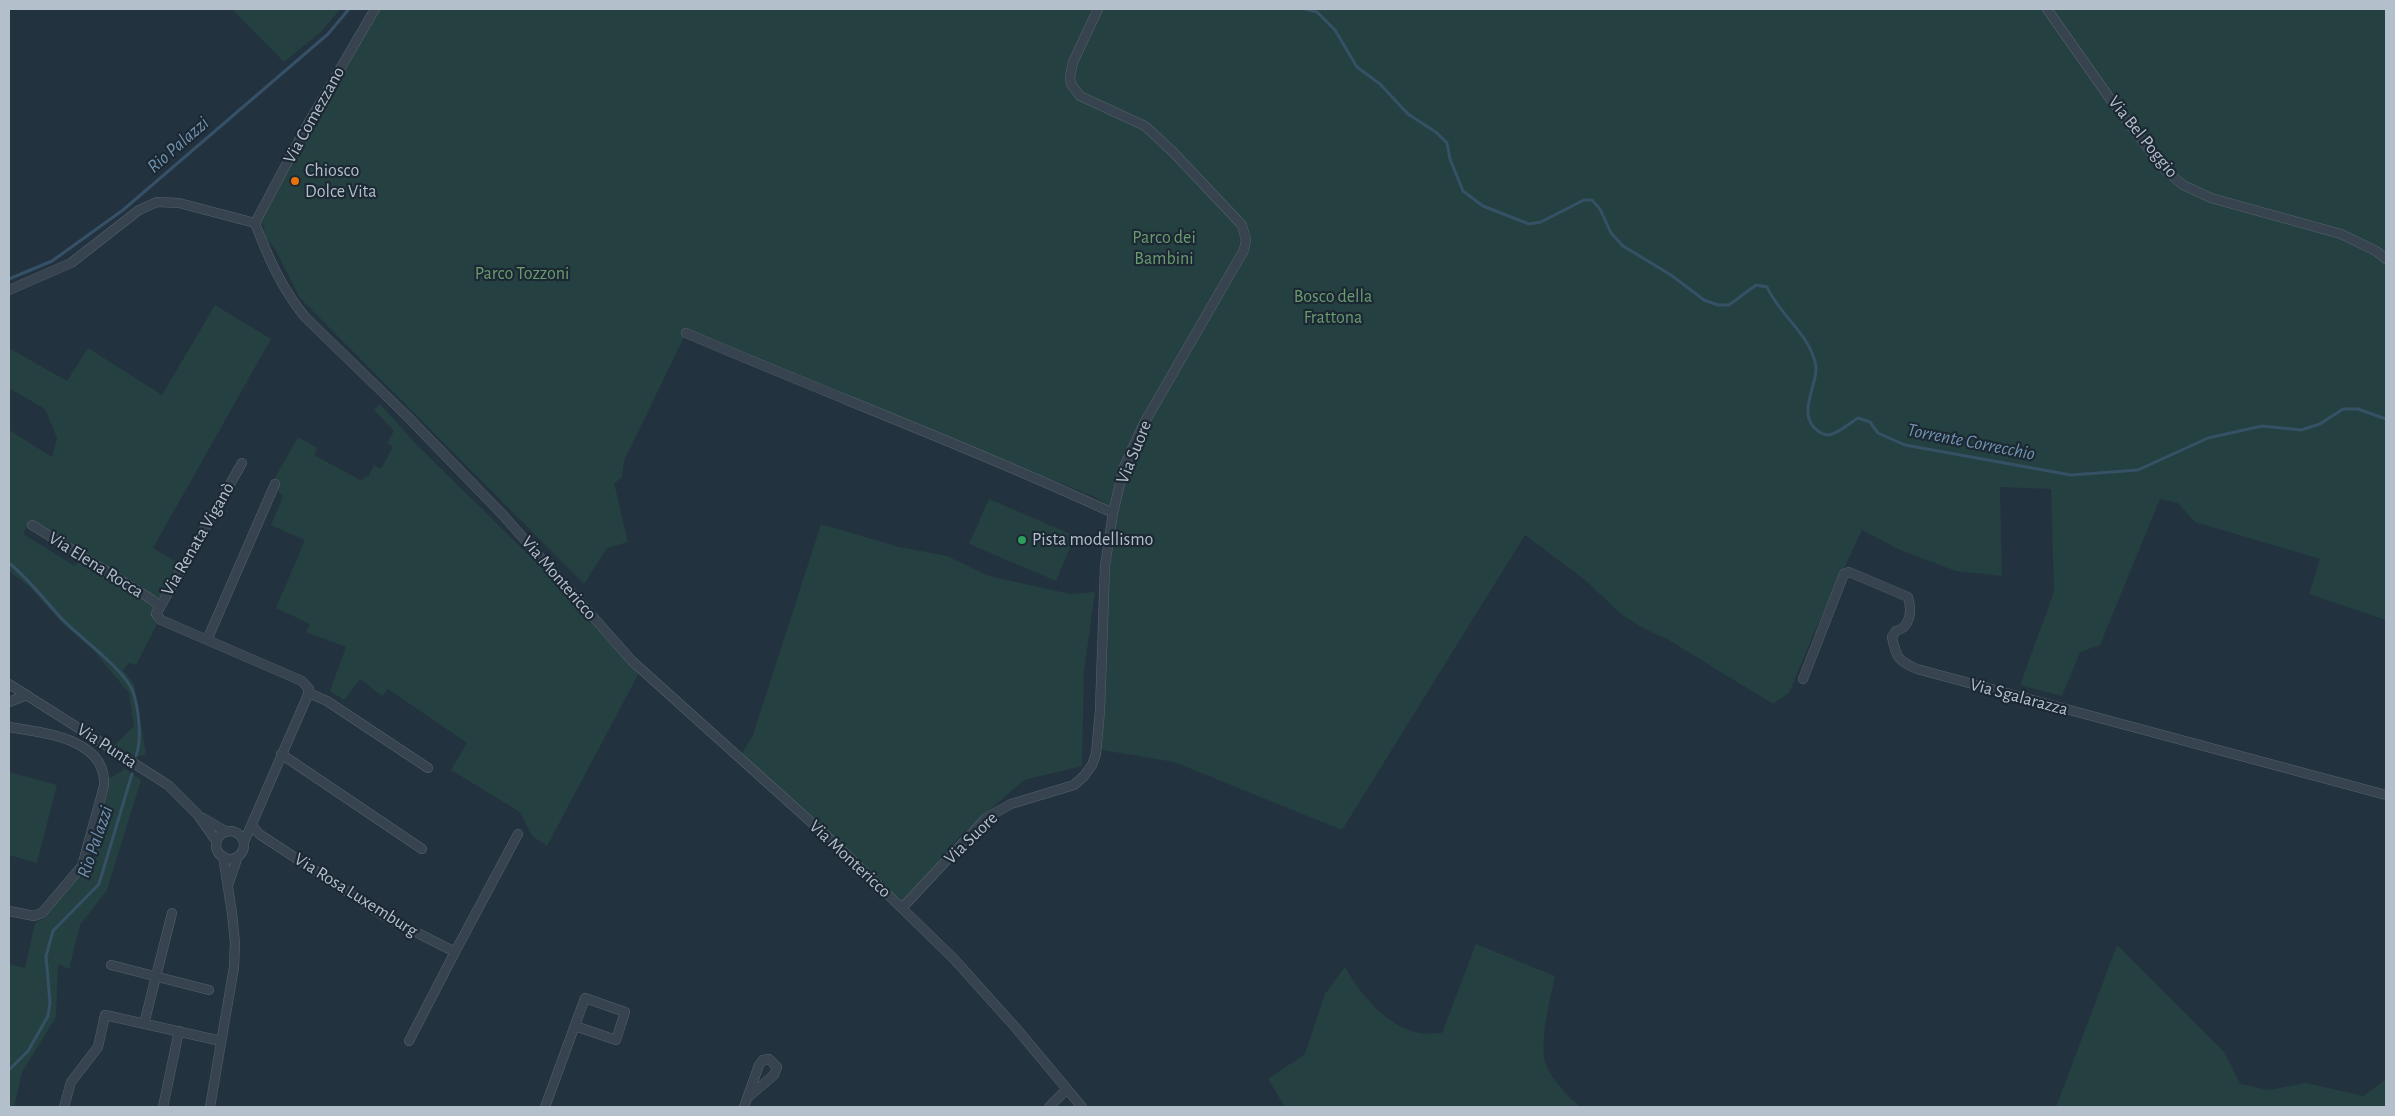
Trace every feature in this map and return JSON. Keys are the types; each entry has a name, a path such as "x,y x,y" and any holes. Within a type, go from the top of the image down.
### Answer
{"street":[{"name":"Via Comezzano","path":"255,223 305,129 375,9"},
{"name":"Via Suore","path":"902,908 986,818 1011,804 1074,785 1092,765 1098,743 1103,598 1113,513 1124,467 1133,444 1239,262 1246,240 1242,224 1235,216 1145,126 1080,96 1071,84 1070,76 1073,62 1098,9"},
{"name":"Via Bel Poggio","path":"2047,9 2111,100 2164,169 2183,185 2212,198 2341,234 2376,251 2386,259"},
{"path":"9,290 71,263 139,210 157,202 179,203 255,223"},
{"name":"Via Montericco","path":"255,223 278,278 293,302 305,316 407,416 502,514 632,661 841,849 954,959 1082,1107"},
{"path":"686,333 793,379 896,418 1113,513"},
{"name":"Via Renata Viganò","path":"206,640 161,620 157,616 159,606 242,463"},
{"path":"244,844 309,693 307,685 302,681 206,640 275,484"},
{"name":"Via Elena Rocca","path":"32,525 151,599 159,606"},
{"name":"Via Sgalarazza","path":"1803,678 1844,574 1850,572 1908,597 1910,605 1908,622 1902,629 1896,631 1892,637 1895,652 1901,662 1917,669 2386,796"},
{"name":"Via Punta","path":"9,684 168,785 198,815 217,842 218,850 223,856 235,943 234,967 210,1107"},
{"path":"309,693 327,701 428,768"},
{"path":"9,702 27,695"},
{"path":"9,728 65,738 84,748 98,763 105,776 85,860 78,872 42,914 34,916 9,911"},
{"path":"282,754 422,849"},
{"name":"Via Punta","path":"198,815 227,832 237,833"},
{"path":"244,844 237,833 252,825"},
{"name":"Via Rosa Luxemburg","path":"252,825 259,834 386,917 455,952"},
{"path":"217,842 220,836 227,832"},
{"path":"244,844 259,834"},
{"path":"408,1041 518,834"},
{"name":"Via Punta","path":"228,885 244,844"},
{"path":"223,856 230,859 238,856"},
{"path":"144,1024 172,913"},
{"path":"111,965 209,990"},
{"path":"546,1107 585,998 625,1012 616,1040 575,1026"},
{"path":"64,1107 72,1082 98,1047 105,1015 221,1041"},
{"path":"163,1107 179,1031"},
{"path":"1049,1107 1067,1089"}],"green space":[{"path":"232,9 340,9 322,31 284,62"},
{"name":"Bosco della Frattona","path":"375,9 2386,9 2386,620 2309,594 2320,559 2195,522 2178,503 2160,499 2100,645 2080,652 2062,696 2020,685 2054,592 2051,489 2000,487 2002,576 1956,571 1900,550 1862,530 1814,633 1789,693 1773,704 1667,639 1643,628 1621,614 1585,580 1525,535 1342,830 1174,762 1096,749 1114,510 1095,497 686,333 624,461 622,478 614,483 628,542 607,548 584,584 300,298 275,249 265,237 264,225 258,223"},
{"path":"215,305 271,339 153,548 180,564 156,603 157,624 136,665 129,663 123,670 134,684 146,755 136,756 115,745 134,726 129,693 94,651 61,622 31,588 9,571 9,430 52,457 57,438 45,409 9,388 9,348 67,381 88,348 162,395","holes":["29,523 93,561 88,568 78,562 75,566 23,534"]},
{"path":"380,404 416,444 545,571 622,657 641,669 547,846 532,836 520,812 451,770 467,743 388,689 382,696 360,679 344,700 330,691 346,647 306,632 310,624 276,608 305,540 271,525 283,497 272,483 298,437 317,448 314,455 362,481 365,476 368,477 374,465 381,469 393,447 387,443 394,431 374,410"},
{"name":"Pista modellismo","path":"989,499 1075,536 1056,581 969,544"},
{"path":"821,524 899,547 947,556 989,576 1070,594 1095,592 1084,671 1082,766 1024,780 961,835 898,909 741,755 753,735"},
{"path":"124,768 141,780 107,890 80,925 69,969 58,964 56,1017 22,1072 14,1107 9,1107 9,964 25,968 35,923 43,919 84,871 88,863 94,859 103,828 100,822 109,788 108,779"},
{"path":"9,772 57,785 37,863 9,855"},
{"path":"1476,944 1555,976 1545,1027 1544,1058 1549,1071 1559,1085 1581,1107 1285,1107 1268,1079 1305,1054 1325,994 1345,967 1366,997 1383,1015 1393,1022 1418,1033 1442,1033"},
{"path":"2117,945 2225,1053 2240,1084 2269,1090 2306,1083 2363,1096 2386,1079 2386,1107 2056,1107"}],"waterway":[{"name":"Rio Palazzi","path":"9,279 52,261 123,210 328,34 349,9"},
{"name":"Torrente Correcchio","path":"1305,9 1317,12 1335,30 1357,67 1380,84 1408,114 1437,133 1447,143 1450,159 1463,191 1483,206 1529,224 1541,222 1584,200 1592,200 1600,209 1611,233 1623,246 1671,275 1704,300 1718,305 1729,305 1756,285 1767,287 1772,297 1806,342 1815,362 1815,379 1808,407 1808,416 1811,424 1823,434 1835,433 1858,418 1870,422 1878,433 1905,445 2071,475 2138,470 2208,438 2262,426 2301,430 2320,424 2343,409 2358,409 2386,419"},
{"name":"Rio Palazzi","path":"9,563 31,584 64,621 122,674 129,684 135,699 138,716 139,742 136,756"},
{"name":"Rio Palazzi","path":"9,1070 28,1051 48,1016 50,1003 46,956 53,931 99,884 132,774"}],"place":[{"name":"Chiosco Dolce Vita","path":"295,181"},
{"name":"Pista modellismo","path":"1022,540"}],"park label":[{"name":"Parco dei Bambini","path":"1164,248"},
{"name":"Parco Tozzoni","path":"522,274"}]}
